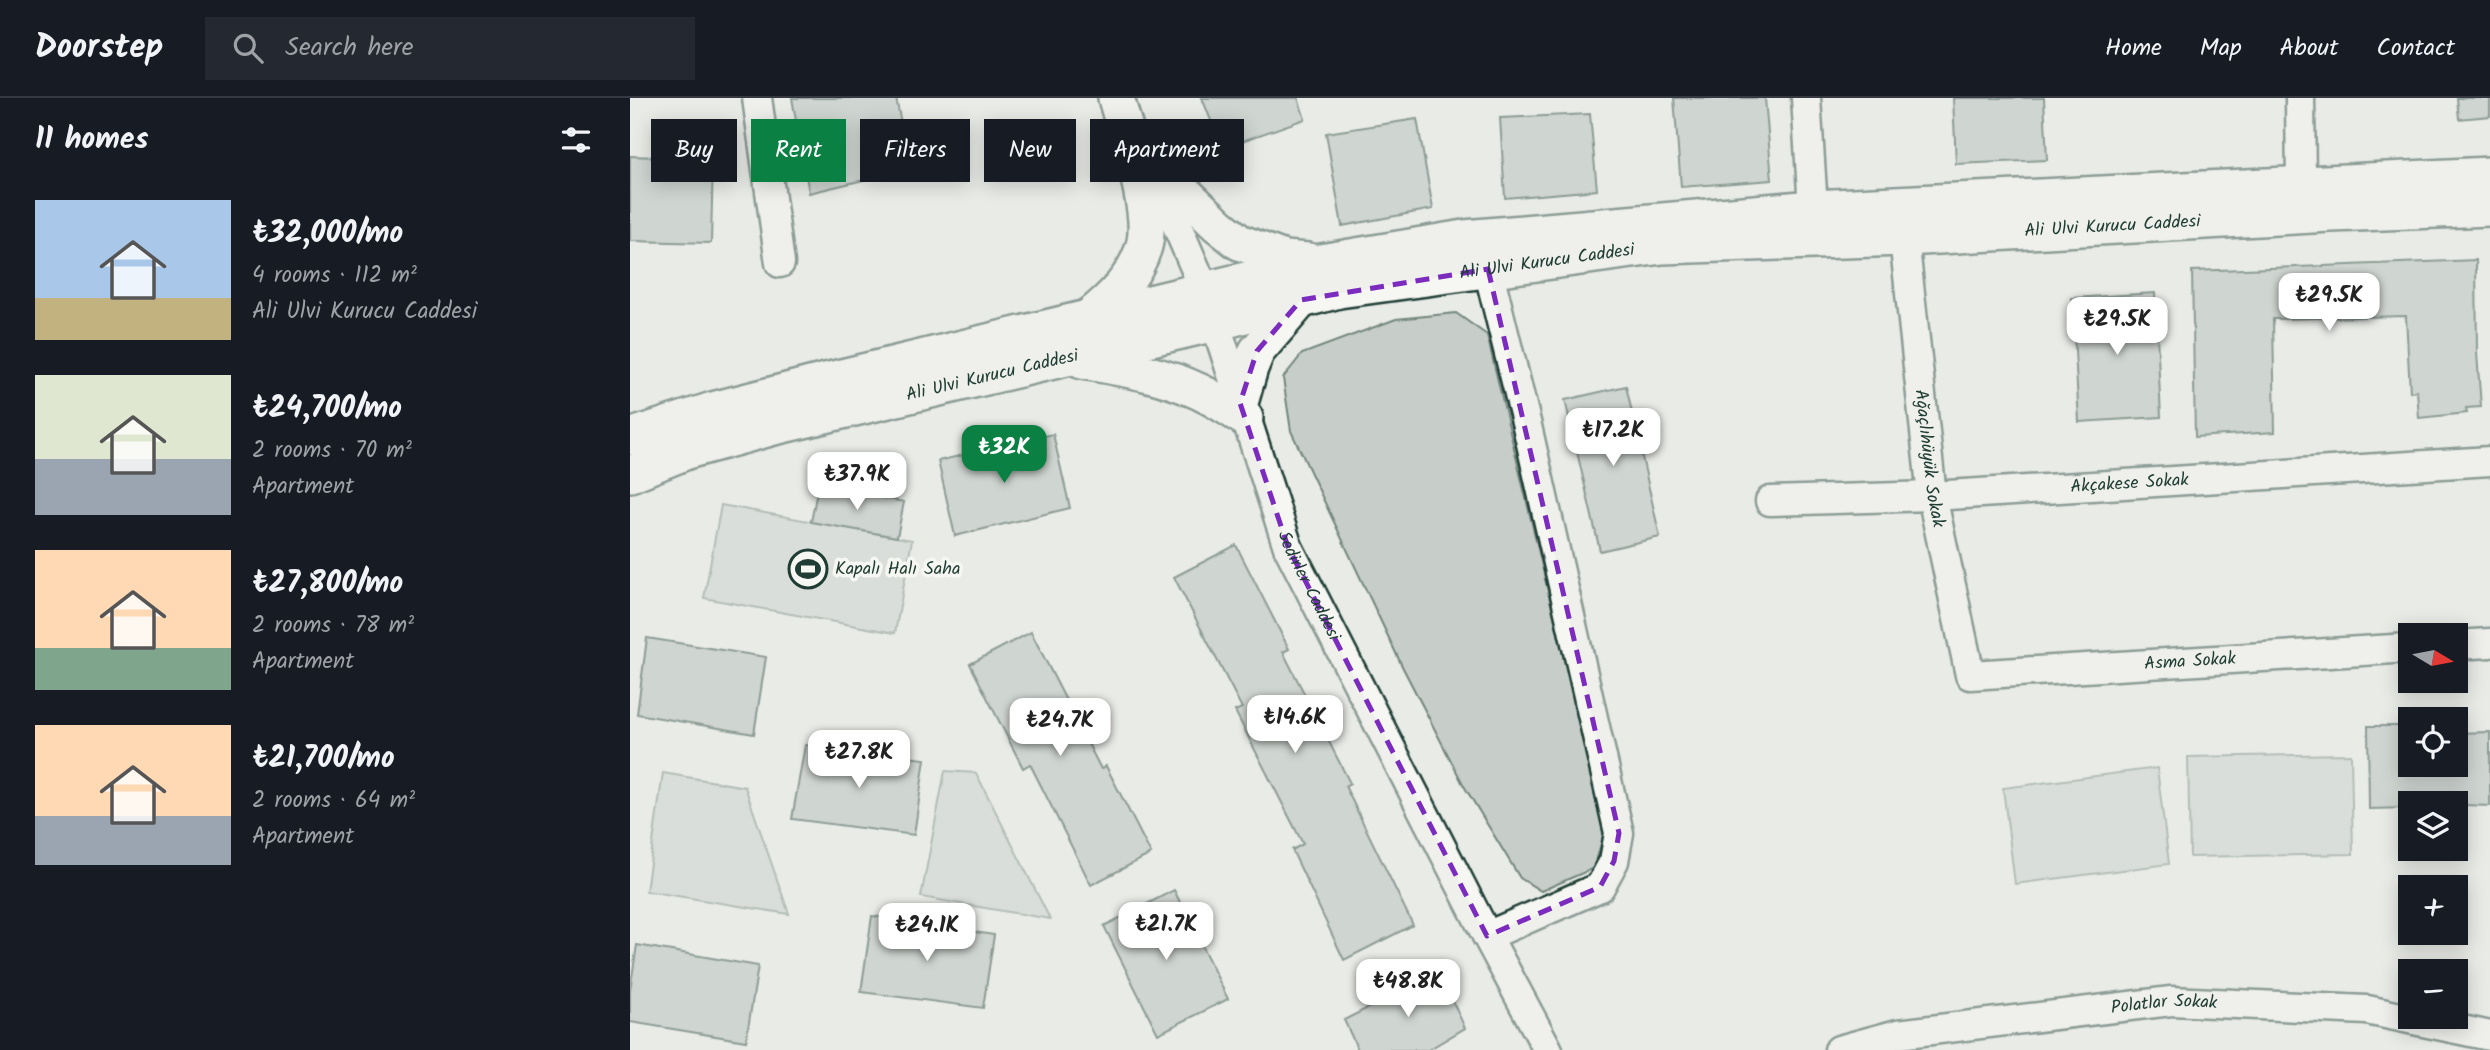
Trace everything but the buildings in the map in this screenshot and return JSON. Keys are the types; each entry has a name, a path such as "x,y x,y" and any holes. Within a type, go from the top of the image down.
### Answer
{"main road":[{"path":"1088,319 1115,296 1133,271 1144,245 1146,211 1116,98"},
{"name":"Ali Ulvi Kurucu Caddesi","path":"630,474 687,451 774,427 1065,358 1210,307 1321,262 1464,238 1813,208 2490,176"},
{"path":"1173,182 1239,242 1284,258 1321,262"},
{"name":"Ali Ulvi Kurucu Caddesi","path":"630,438 713,410 1088,319 1301,300 1339,290 1662,246 1903,238 2330,214 2490,208"},
{"path":"1065,358 1131,369 1169,380 1243,410 1250,368 1257,351 1301,300"}],"street":[{"path":"757,98 780,263"},
{"name":"Sedirler Caddesi","path":"1123,98 1132,119"},
{"path":"1806,98 1813,208"},
{"path":"2300,98 2301,185"},
{"name":"Sedirler Caddesi","path":"1158,182 1210,307 1287,547 1548,1050"},
{"name":"Ağaçlıhüyük Sokak","path":"1903,238 1932,496 1970,675"},
{"path":"1487,936 1600,887 1614,861 1619,833 1527,426 1488,269"},
{"name":"Akçakese Sokak","path":"1770,501 1932,496 2490,461"},
{"path":"2468,644 2490,642"},
{"name":"Asma Sokak","path":"1970,675 2398,649"},
{"name":"Polatlar Sokak","path":"1839,1050 1898,1034 2171,1001 2367,1010 2490,1037"}],"highlighted area":[{"path":"1488,269 1619,833 1614,861 1600,887 1487,936 1288,547 1240,403 1257,351 1301,300"}],"shaded area":[{"path":"1456,313 1487,335 1605,830 1594,868 1541,891 1520,878 1464,786 1403,668 1291,431 1283,378 1302,354 1396,319"},
{"name":"Kapalı Halı Saha","path":"721,505 912,540 895,633 704,598"},
{"path":"2351,754 2353,854 2190,857 2188,757"},
{"path":"2157,768 2169,864 2015,884 2003,788"},
{"path":"945,771 976,773 1050,919 921,897"},
{"path":"663,773 745,787 789,914 646,891"}],"place":[{"name":"Kapalı Halı Saha","path":"808,569"}]}
